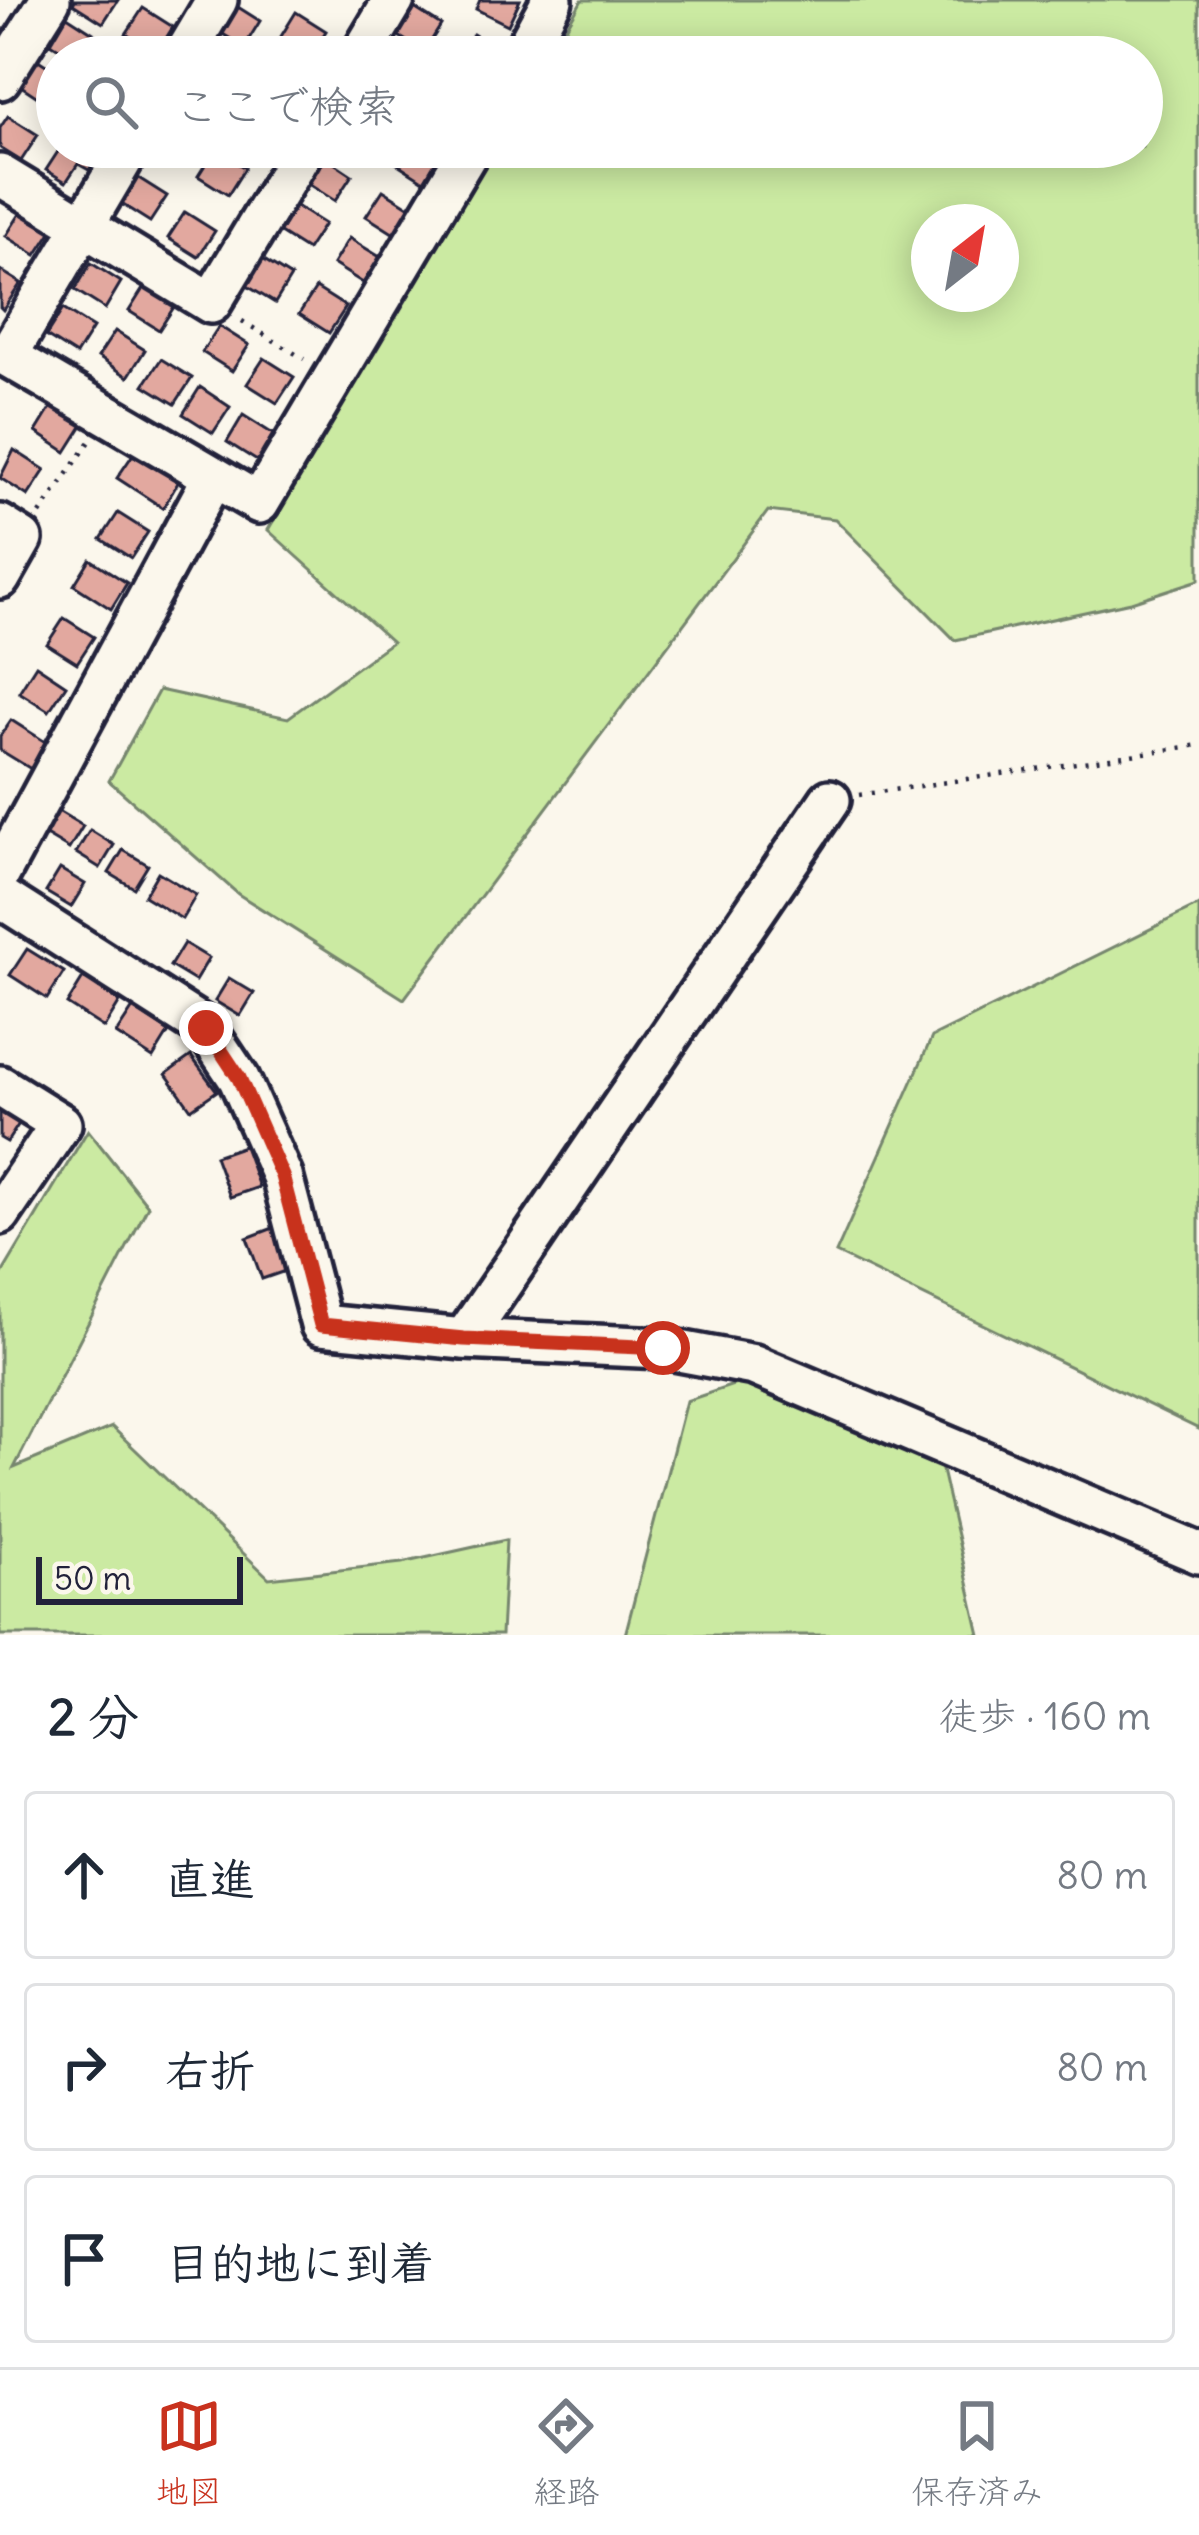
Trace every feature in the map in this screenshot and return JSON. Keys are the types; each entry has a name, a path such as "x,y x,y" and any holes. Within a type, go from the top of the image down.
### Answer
{"street":[{"path":"0,79 50,0"},
{"path":"196,36 217,0"},
{"path":"373,36 394,0"},
{"path":"532,36 552,0"},
{"path":"118,168 3,354 259,503 458,168"},
{"path":"0,175 211,303 292,168"},
{"path":"0,873 213,477"},
{"path":"0,578 11,532"},
{"path":"464,1339 830,800"},
{"path":"0,897 206,1028 239,1078 282,1176 321,1325 464,1339 663,1348 754,1364 1199,1553"},
{"path":"0,1086 61,1124 0,1214"}],"path":[{"path":"211,303 334,377"},
{"path":"11,532 108,415"},
{"path":"830,800 996,772 1199,746"}],"green space":[{"path":"582,0 1199,0 1199,580 1131,602 955,640 835,519 768,511 404,999 238,894 109,781 159,690 288,718 392,642 268,530 483,168 1163,168 1163,36 561,36"},
{"path":"1199,905 1199,1429 836,1253 932,1037"},
{"path":"88,1130 148,1206 14,1468 112,1427 269,1578 402,1563 506,1540 501,1635 0,1635 0,1277"},
{"path":"742,1382 938,1453 980,1635 625,1635 686,1401"}],"building":[{"path":"75,0 118,0 103,23 73,4"},
{"path":"480,0 520,0 508,25 476,9"},
{"path":"230,2 260,21 251,36 226,36 213,28"},
{"path":"411,6 441,25 434,36 394,33"},
{"path":"143,8 173,27 167,36 126,34"},
{"path":"296,12 326,31 323,36 281,36"},
{"path":"67,16 98,36 55,36"},
{"path":"32,56 36,59 36,96 15,82"},
{"path":"8,116 36,134 21,161 0,148 0,128"},
{"path":"47,168 75,168 66,182"},
{"path":"203,168 245,168 228,195 198,176"},
{"path":"314,168 342,168 352,175 335,201 305,182"},
{"path":"404,168 432,168 424,181"},
{"path":"137,177 167,196 150,222 120,203"},
{"path":"383,190 413,209 396,235 366,216"},
{"path":"294,205 324,224 307,250 277,231"},
{"path":"23,209 53,229 36,255 6,236"},
{"path":"185,212 215,231 198,257 168,238"},
{"path":"349,238 380,257 363,283 333,264"},
{"path":"261,258 291,277 275,303 244,284"},
{"path":"91,263 121,282 105,309 75,290"},
{"path":"0,270 21,283 3,310 0,307"},
{"path":"146,284 176,304 159,330 129,311"},
{"path":"316,288 346,307 329,333 299,314"},
{"path":"63,309 93,328 76,355 46,336"},
{"path":"219,326 249,345 232,371 202,352"},
{"path":"115,331 145,350 128,377 98,357"},
{"path":"264,358 294,377 277,403 247,384"},
{"path":"161,359 192,378 175,404 144,385"},
{"path":"200,387 230,407 213,433 183,414"},
{"path":"52,406 83,425 66,452 36,432"},
{"path":"243,415 273,434 257,461 227,442"},
{"path":"14,450 45,470 28,496 0,478"},
{"path":"134,453 179,481 163,508 117,478"},
{"path":"118,513 148,532 131,558 101,539"},
{"path":"90,559 127,583 111,609 74,585"},
{"path":"64,618 94,637 77,663 47,644"},
{"path":"36,665 66,685 49,711 19,692"},
{"path":"11,720 47,743 31,769 0,750 0,736"},
{"path":"58,811 83,826 69,849 44,834"},
{"path":"90,830 114,845 100,868 76,853"},
{"path":"123,850 148,865 134,888 109,873"},
{"path":"60,869 85,884 71,907 46,892"},
{"path":"158,872 196,895 182,919 144,896"},
{"path":"184,943 209,958 195,981 170,966"},
{"path":"27,949 64,972 47,999 10,975"},
{"path":"83,978 120,1002 104,1028 67,1004"},
{"path":"229,978 254,993 240,1016 215,1001"},
{"path":"133,1008 169,1032 153,1058 116,1034"},
{"path":"191,1056 217,1091 191,1109 166,1074"},
{"path":"0,1105 22,1119 7,1142 0,1138"},
{"path":"244,1146 259,1187 230,1197 215,1156"},
{"path":"276,1227 291,1269 262,1279 247,1238"}],"route":[{"path":"206,1028 239,1078 282,1176 321,1325 464,1339 663,1348"}]}
